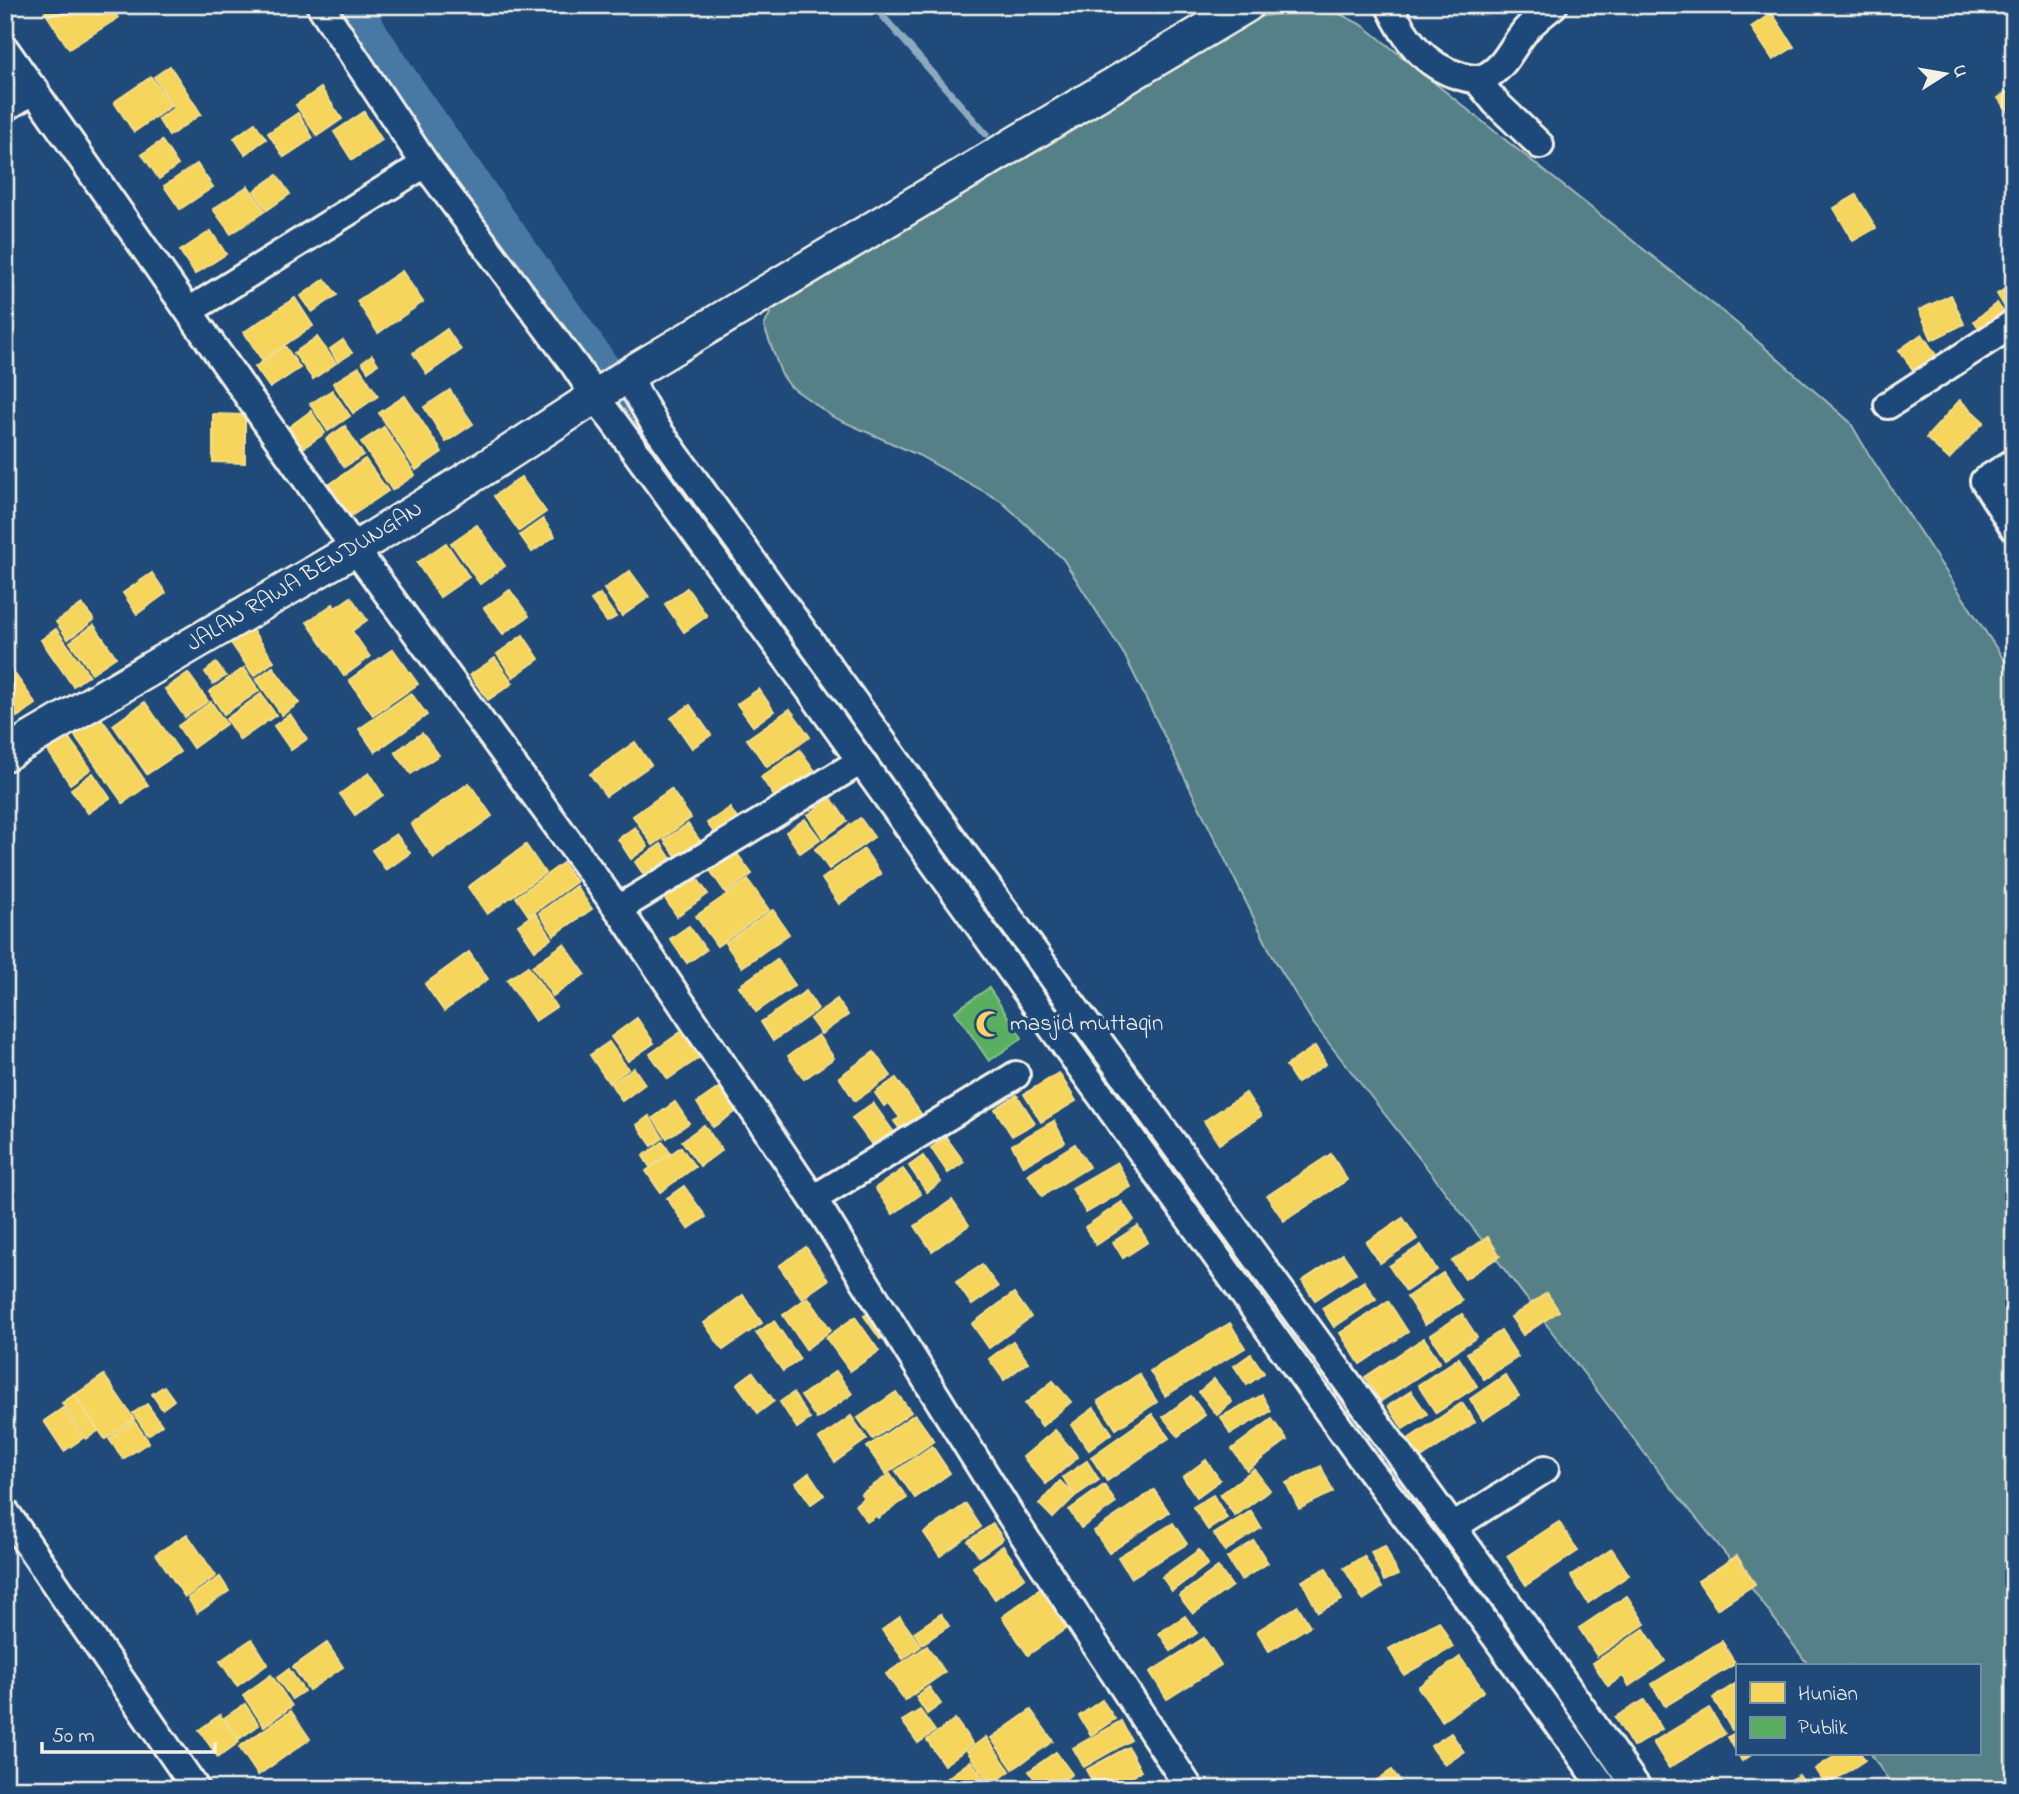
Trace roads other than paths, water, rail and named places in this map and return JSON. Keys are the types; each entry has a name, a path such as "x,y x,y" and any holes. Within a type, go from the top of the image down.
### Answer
{"street":[{"path":"320,5 425,164 575,366 613,385 636,392 656,427 1531,1635 1638,1789"},
{"name":"JALAN RAWA BENDUNGAN","path":"5,754 355,549 613,385 1247,5"},
{"path":"1390,5 1401,28 1417,51 1450,73 1476,79 1487,76 1506,60 1530,25 1554,5"},
{"path":"5,49 355,549 618,909 813,1199 1011,1516 1189,1789"},
{"path":"1476,79 1496,103 1540,145"},
{"path":"5,108 35,89"},
{"path":"189,311 425,164"},
{"path":"1888,405 2014,323"},
{"path":"613,385 861,761 1367,1466 1477,1611 1605,1789"},
{"path":"2014,462 1984,481 2014,528"},
{"path":"618,909 861,761"},
{"path":"813,1199 1016,1075"},
{"path":"1453,1527 1545,1469"},
{"path":"5,1511 196,1789"}],"waterway":[{"path":"348,5 398,82 798,653"},
{"path":"873,5 986,134"},
{"path":"1176,1181 1239,1263 1498,1619"}],"place":[{"name":"masjid muttaqin","path":"989,1024"}]}
